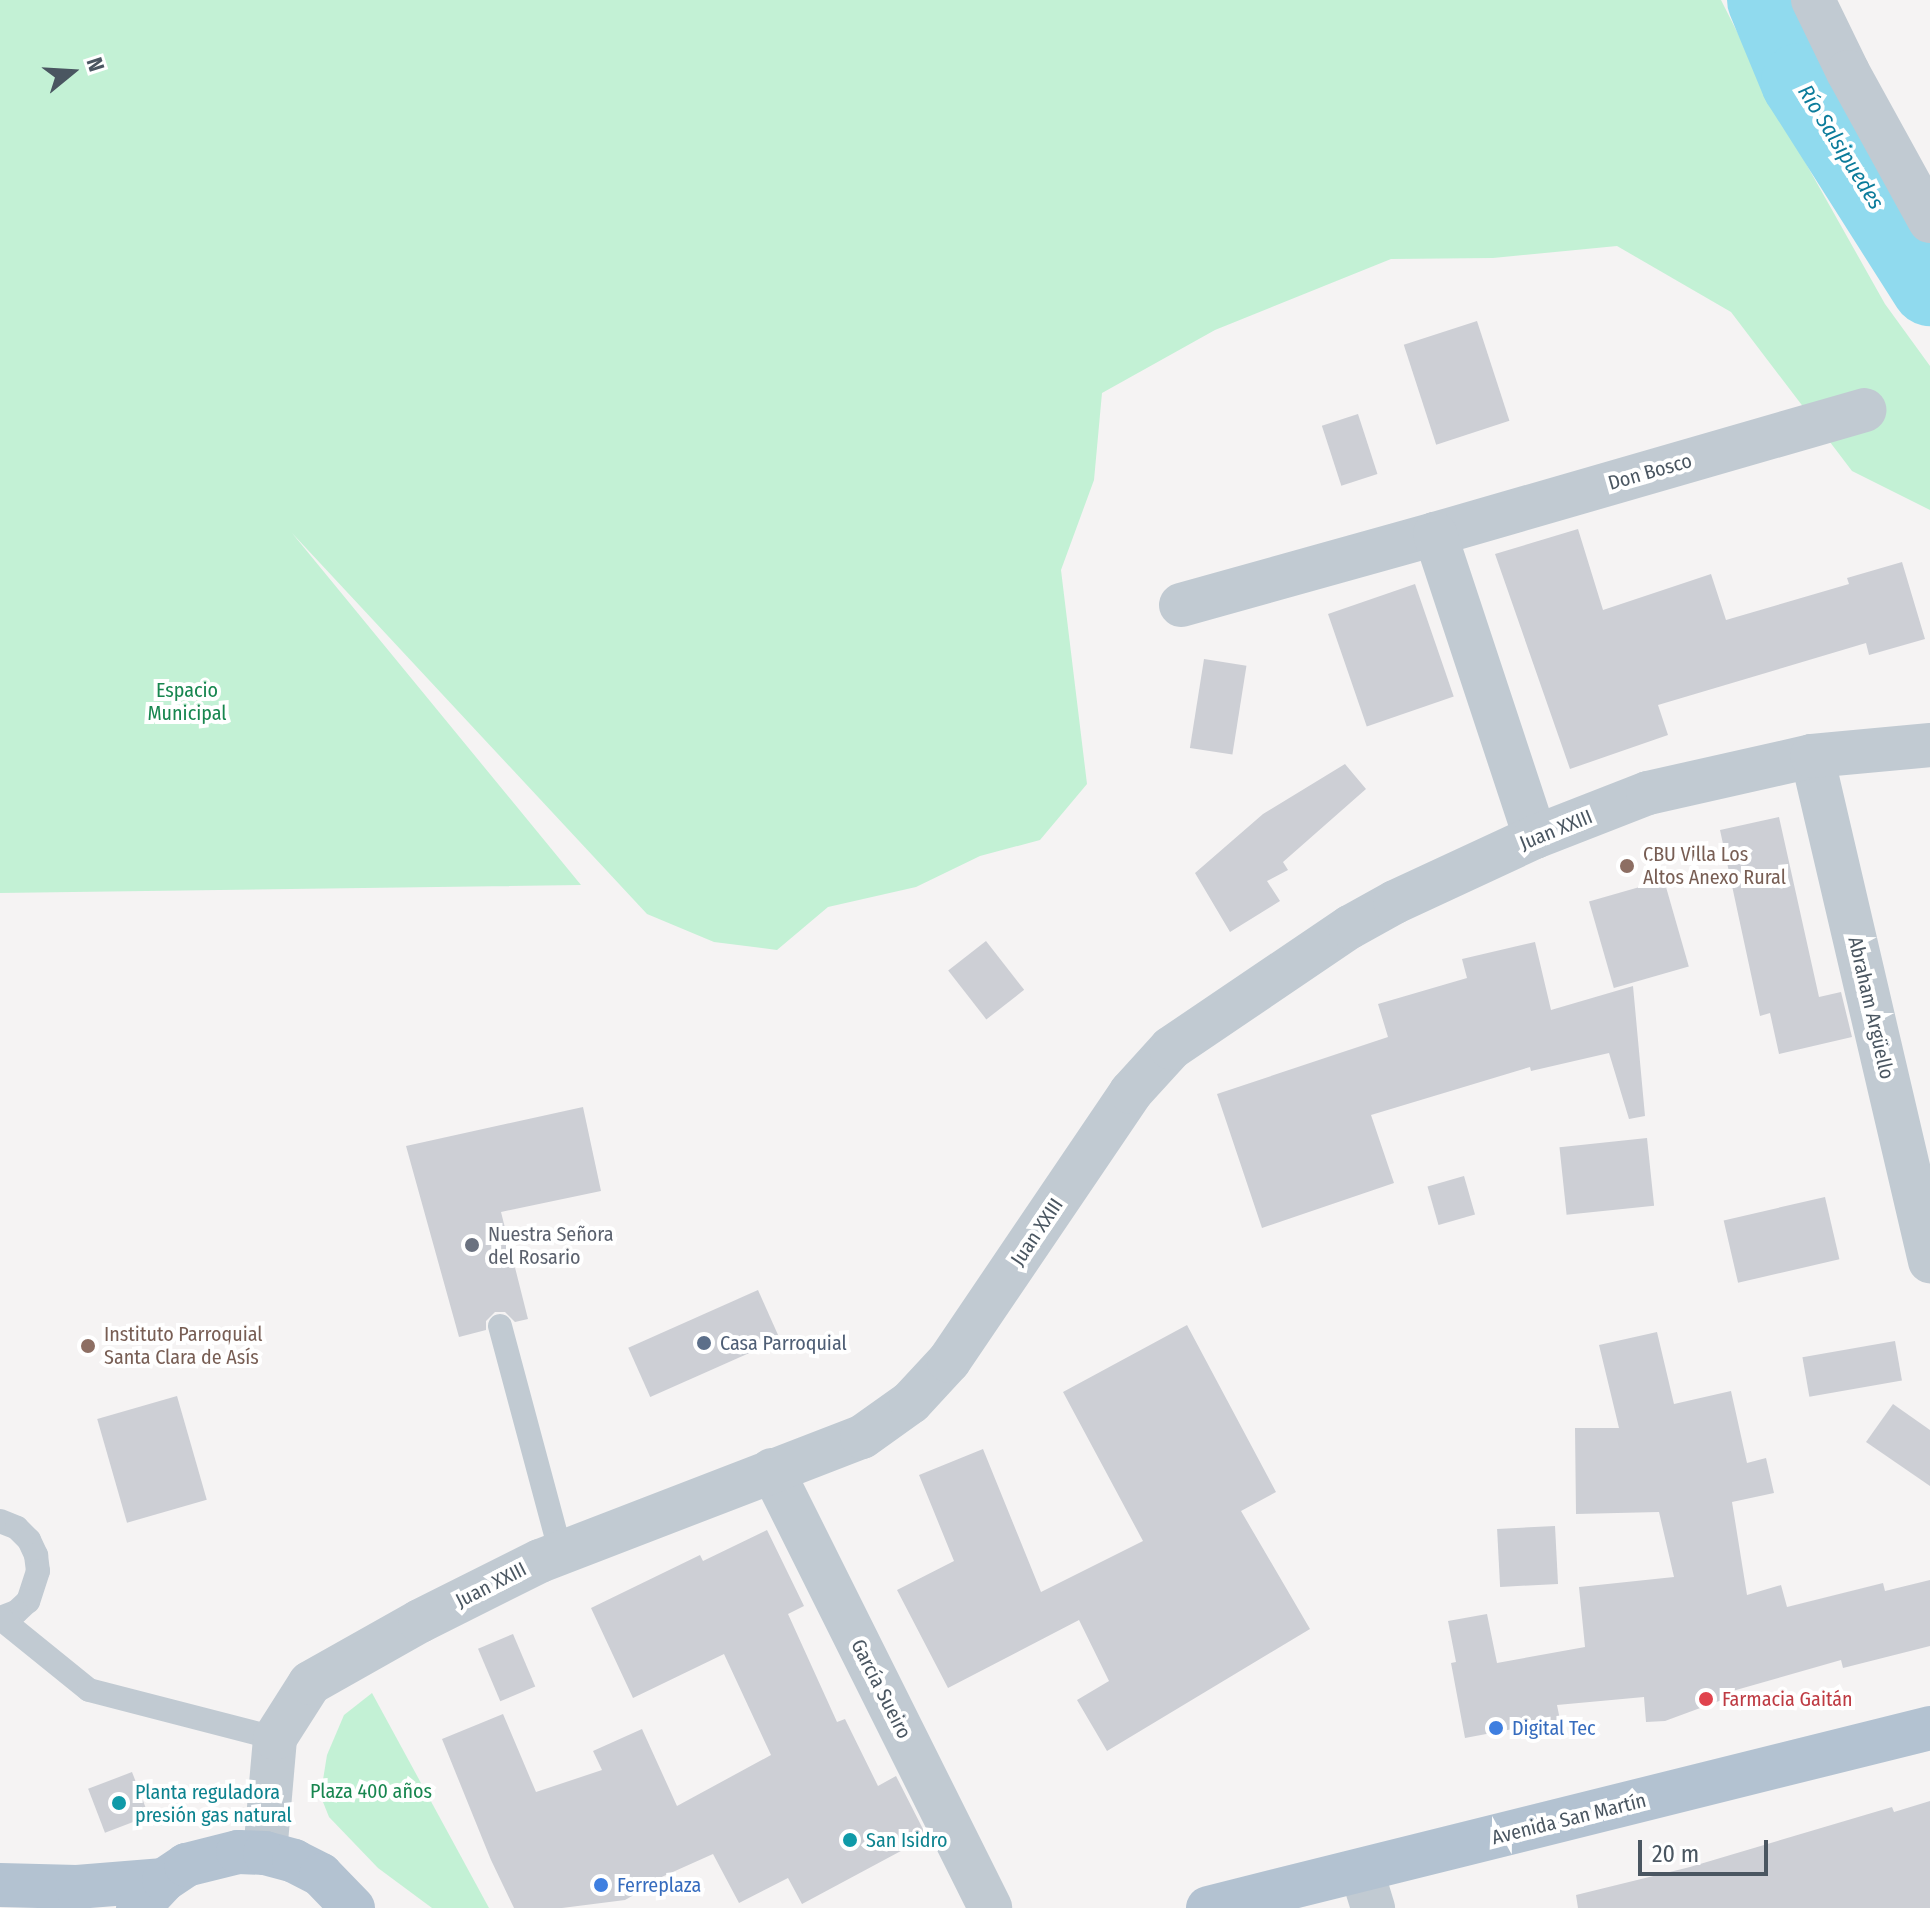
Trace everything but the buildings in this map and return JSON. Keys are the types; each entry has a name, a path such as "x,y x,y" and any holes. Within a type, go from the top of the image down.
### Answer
{"main road":[{"name":"Avenida San Martín","path":"1208,1908 1368,1890 1930,1728"},
{"path":"0,1885 77,1887 151,1894 186,1865 212,1856 265,1853 294,1861 321,1875 353,1908"}],"street":[{"path":"1813,0 1925,203"},
{"name":"Don Bosco","path":"1181,605 1864,410"},
{"path":"1435,534 1535,837"},
{"name":"Juan XXIII","path":"265,1853 275,1738 310,1683 420,1621 561,1553 862,1437 911,1402 949,1361 1131,1092 1171,1048 1361,921 1535,837 1648,793 1812,756 1930,745"},
{"name":"Abraham Argüello","path":"1812,756 1930,1261"},
{"name":"García Sueiro","path":"772,1470 990,1908"}],"lane":[{"path":"500,1326 561,1553"},
{"path":"0,1521 17,1528 29,1540 36,1555 38,1571 28,1601 0,1618 89,1690 275,1738"}],"green space":[{"name":"Espacio Municipal","path":"0,0 1721,0 1782,121 1885,304 1930,366 1930,510 1852,471 1731,312 1617,246 1493,258 1391,259 1215,330 1102,393 1094,480 1061,570 1087,784 1040,840 980,856 916,887 828,907 777,950 714,942 647,914 292,533 581,885 0,893"},
{"name":"Plaza 400 años","path":"372,1693 489,1908 432,1908 378,1868 329,1817 323,1802 322,1786 327,1755 344,1715"}],"waterway":[{"name":"Río Salsipuedes","path":"1766,0 1800,82 1930,287"}],"place":[{"name":"CBU Villa Los Altos Anexo Rural","path":"1627,866"},
{"name":"Nuestra Señora del Rosario","path":"472,1245"},
{"name":"Casa Parroquial","path":"704,1343"},
{"name":"Instituto Parroquial Santa Clara de Asís","path":"88,1346"},
{"name":"Farmacia Gaitán","path":"1706,1699"},
{"name":"Digital Tec","path":"1496,1728"},
{"name":"Planta reguladora presión gas natural","path":"119,1803"},
{"name":"San Isidro","path":"850,1840"},
{"name":"Ferreplaza","path":"601,1885"}]}
